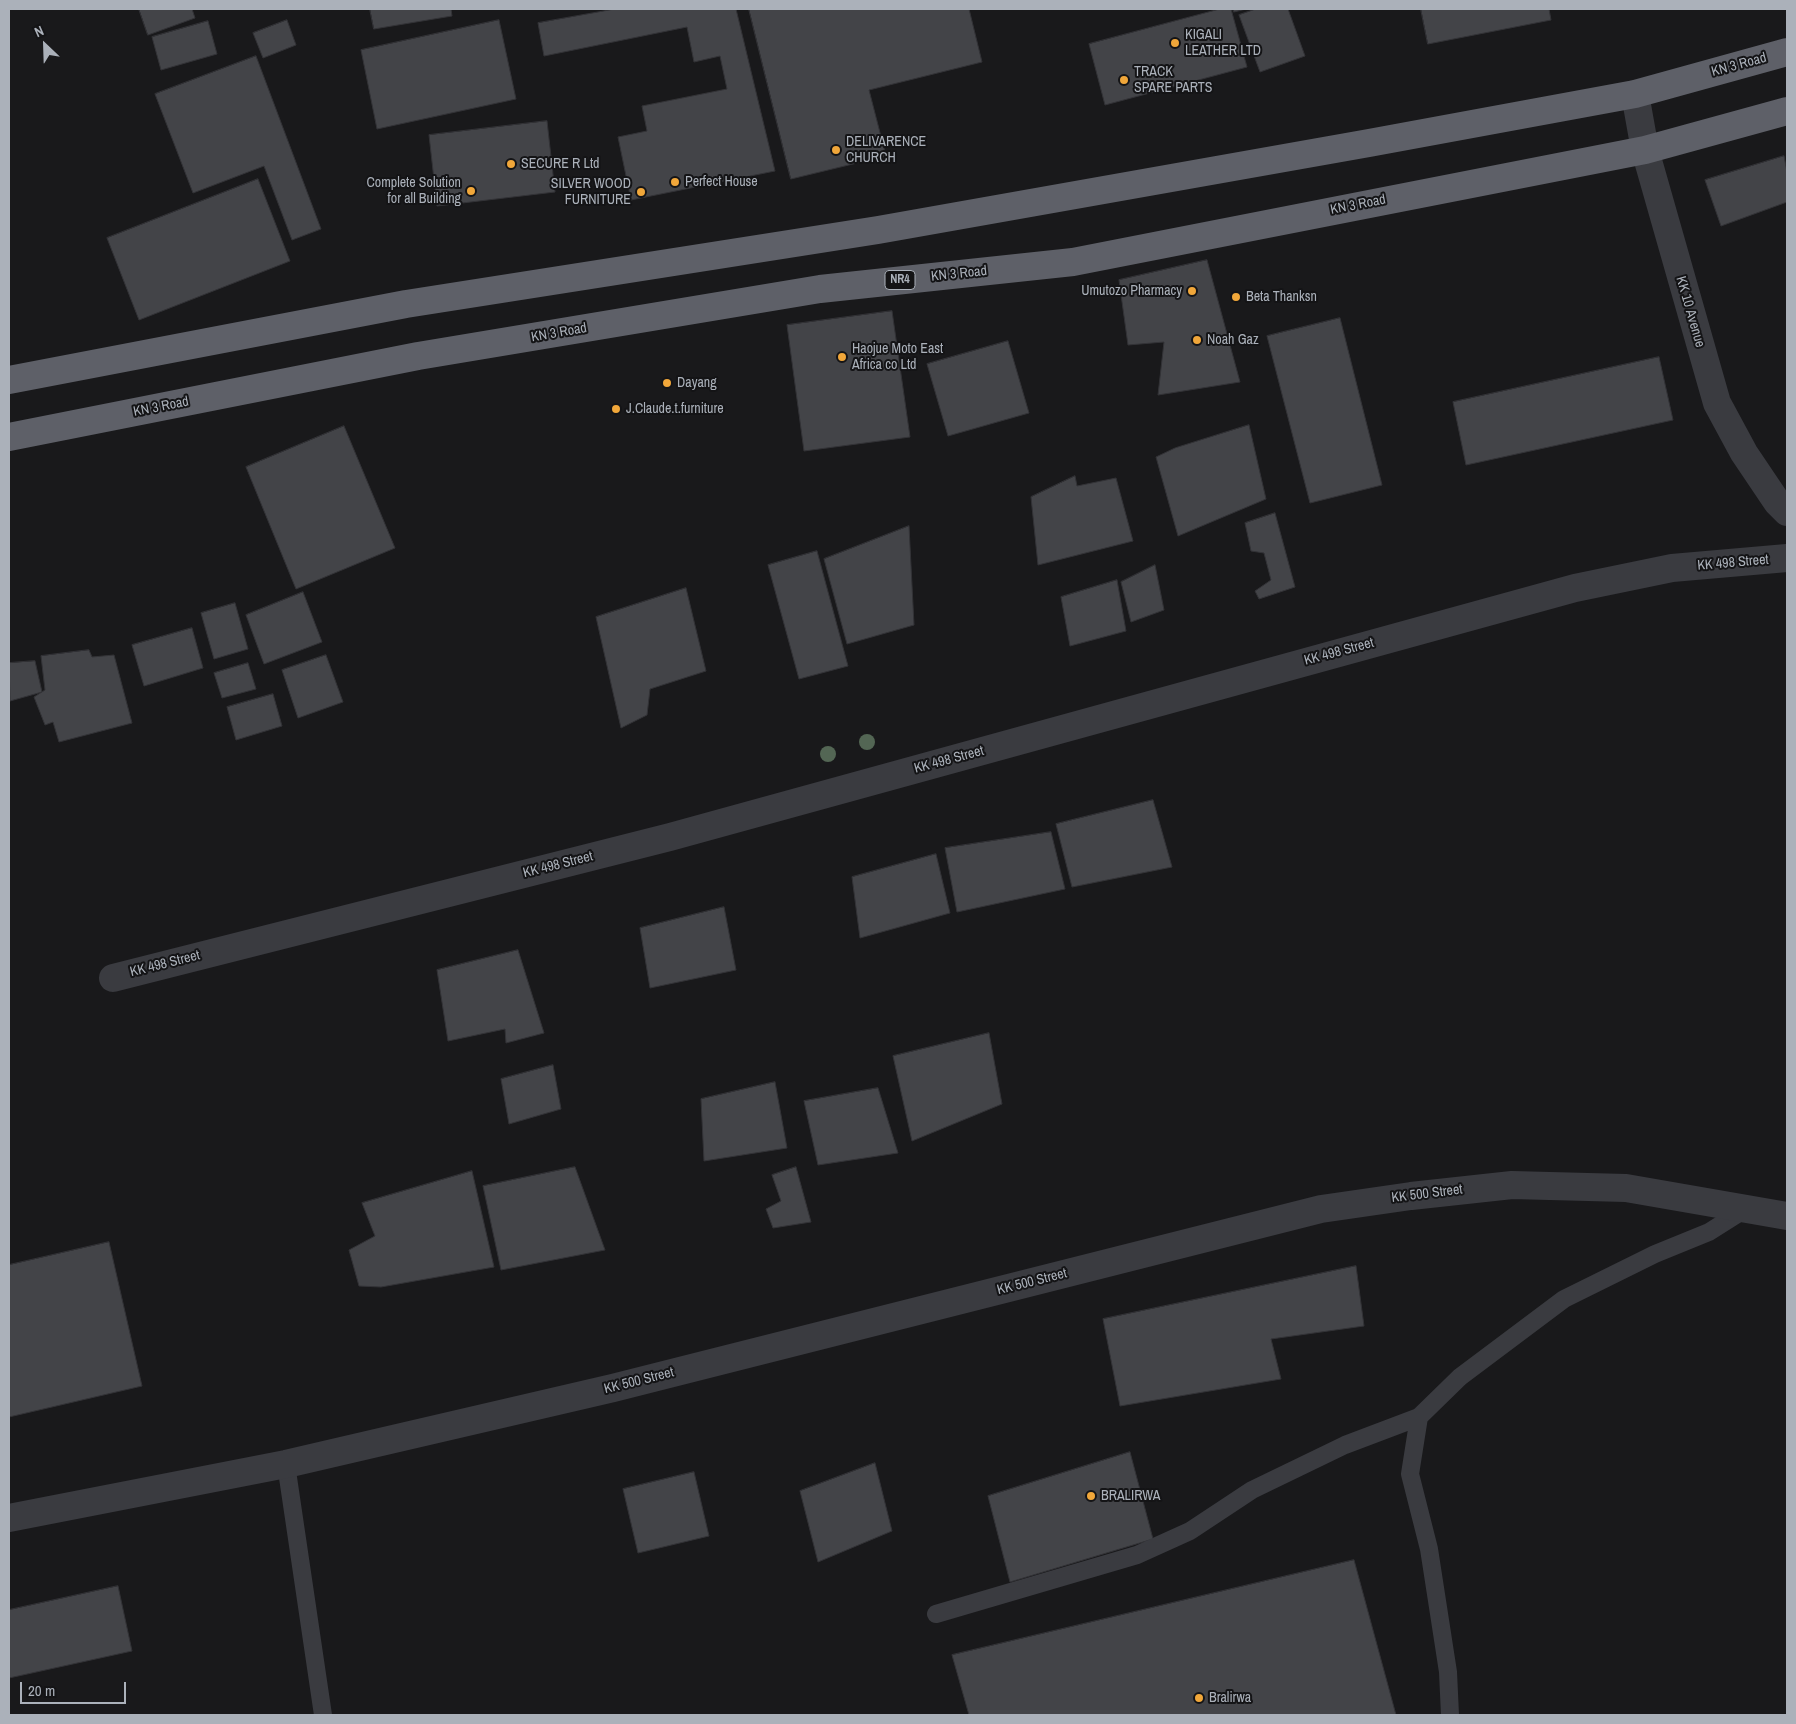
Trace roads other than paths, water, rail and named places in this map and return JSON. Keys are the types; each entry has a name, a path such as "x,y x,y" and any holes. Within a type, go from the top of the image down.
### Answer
{"highway":[{"name":"KN 3 Road","path":"9,380 406,304 878,230 1635,94 1787,52"},
{"name":"KN 3 Road","path":"9,437 418,356 820,289 1072,262 1646,150 1787,111"}],"street":[{"name":"KK 10 Avenue","path":"1635,94 1646,150 1717,403 1744,453 1777,502 1787,512"},
{"name":"KK 498 Street","path":"113,978 670,837 1575,588 1672,568 1787,558"},
{"name":"KK 500 Street","path":"9,1518 286,1464 613,1388 1321,1209 1411,1196 1512,1185 1626,1188 1787,1216"}],"lane":[{"path":"936,1614 1137,1555 1190,1531 1252,1490 1345,1445 1419,1417 1460,1377 1564,1299 1655,1254 1709,1232 1747,1208"},
{"path":"1419,1417 1410,1474 1429,1549 1448,1672 1450,1715"},
{"path":"286,1464 323,1715"}],"place":[{"name":"KIGALI LEATHER LTD","path":"1175,43"},
{"name":"TRACK SPARE PARTS","path":"1124,80"},
{"name":"DELIVARENCE CHURCH","path":"836,150"},
{"name":"SECURE R Ltd","path":"511,164"},
{"name":"Perfect House","path":"675,182"},
{"name":"Complete Solution for all Building","path":"471,191"},
{"name":"SILVER WOOD FURNITURE","path":"641,192"},
{"name":"Umutozo Pharmacy","path":"1192,291"},
{"name":"Beta Thanksn","path":"1236,297"},
{"name":"Noah Gaz","path":"1197,340"},
{"name":"Haojue Moto East Africa co Ltd","path":"842,357"},
{"name":"Dayang","path":"667,383"},
{"name":"J.Claude.t.furniture","path":"616,409"},
{"name":"BRALIRWA","path":"1091,1496"},
{"name":"Bralirwa","path":"1199,1698"}]}
